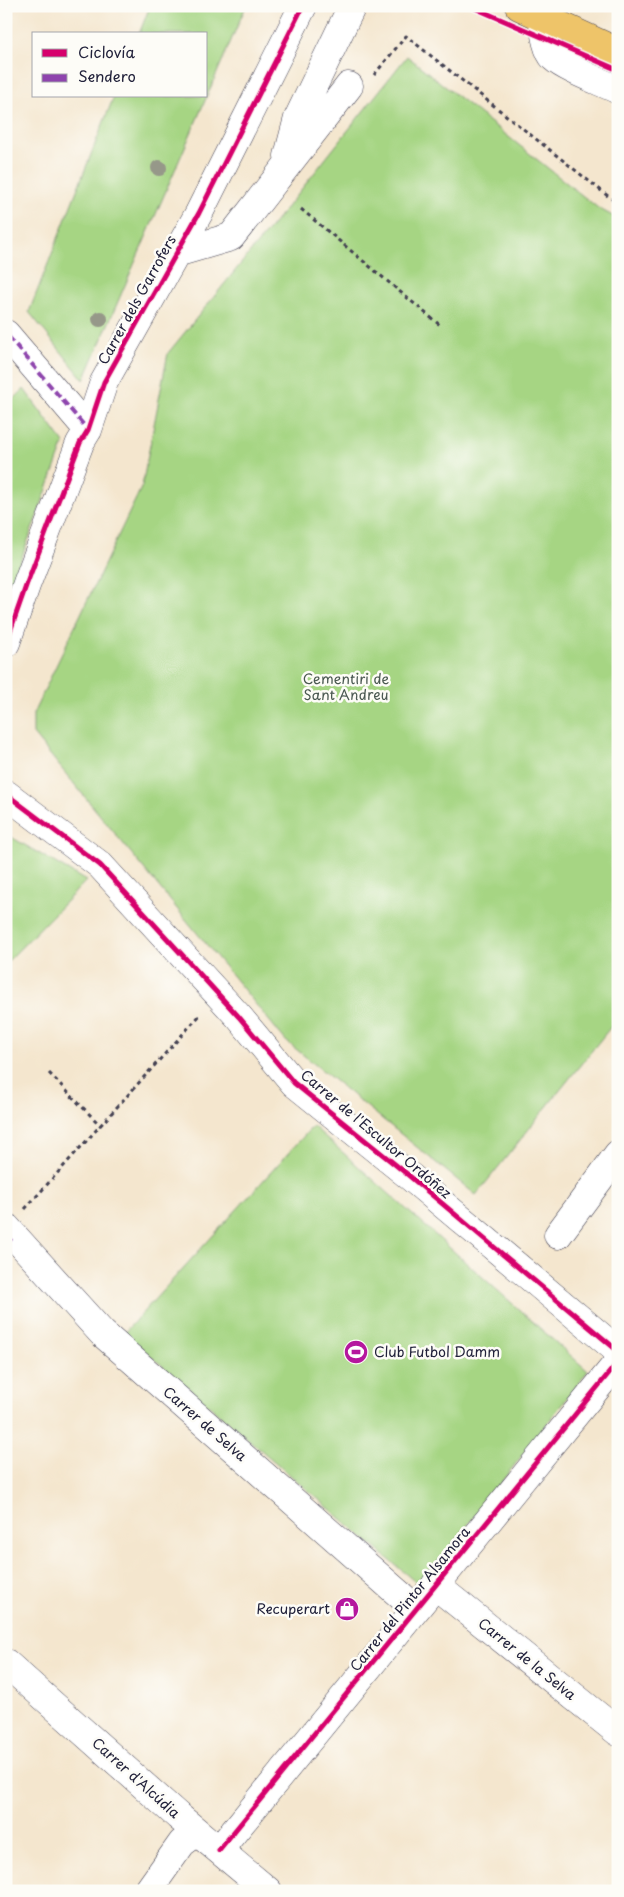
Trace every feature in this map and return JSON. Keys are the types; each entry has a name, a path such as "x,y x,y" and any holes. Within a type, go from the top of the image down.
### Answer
{"main road":[{"path":"530,12 618,52"}],"street":[{"name":"Carrer dels Garrofers","path":"6,643 77,452 88,430 104,382 199,213 303,6"},
{"path":"284,169 298,118 352,6"},
{"path":"530,12 554,57 575,70 618,90"},
{"path":"176,253 231,237 284,169 358,84"},
{"path":"6,334 88,430"},
{"name":"Carrer de l'Escultor Ordóñez","path":"6,794 100,864 239,1016 294,1083 407,1174 618,1351"},
{"path":"558,1235 618,1154"},
{"name":"Carrer de Selva","path":"12,1229 102,1333 416,1609"},
{"name":"Carrer del Pintor Alsamora","path":"219,1850 618,1362"},
{"name":"Carrer de la Selva","path":"435,1586 618,1732"},
{"name":"Carrer d'Alcúdia","path":"6,1663 219,1850 254,1886"},
{"path":"148,1891 182,1843 197,1832"}],"path":[{"path":"358,84 406,36 618,204"},
{"path":"301,209 441,326"},
{"path":"12,1229 201,1014"},
{"path":"49,1073 101,1126"}],"green space":[{"path":"150,6 246,6 208,94 208,32 140,32"},
{"name":"Cementiri de Sant Andreu","path":"407,56 598,208 618,219 618,1018 476,1195 286,1041 33,734 33,714 142,486 168,353"},
{"path":"113,98 206,98 84,380 29,312"},
{"path":"24,389 64,443 6,600 6,407"},
{"path":"6,834 86,881 6,963"},
{"name":"Club Futbol Damm","path":"313,1126 588,1371 420,1586 124,1333"}],"marked path":[{"path":"8,336 88,430"},
{"path":"6,1244 14,1236"}],"cycle path":[{"path":"6,643 80,443 88,430 104,382 199,213 303,6"},
{"path":"470,6 618,70"},
{"path":"6,794 100,865 239,1017 294,1083 407,1174 618,1351"},
{"path":"219,1850 618,1362"}],"place":[{"name":"Club Futbol Damm","path":"356,1352"},
{"name":"Recuperart","path":"347,1609"}]}
